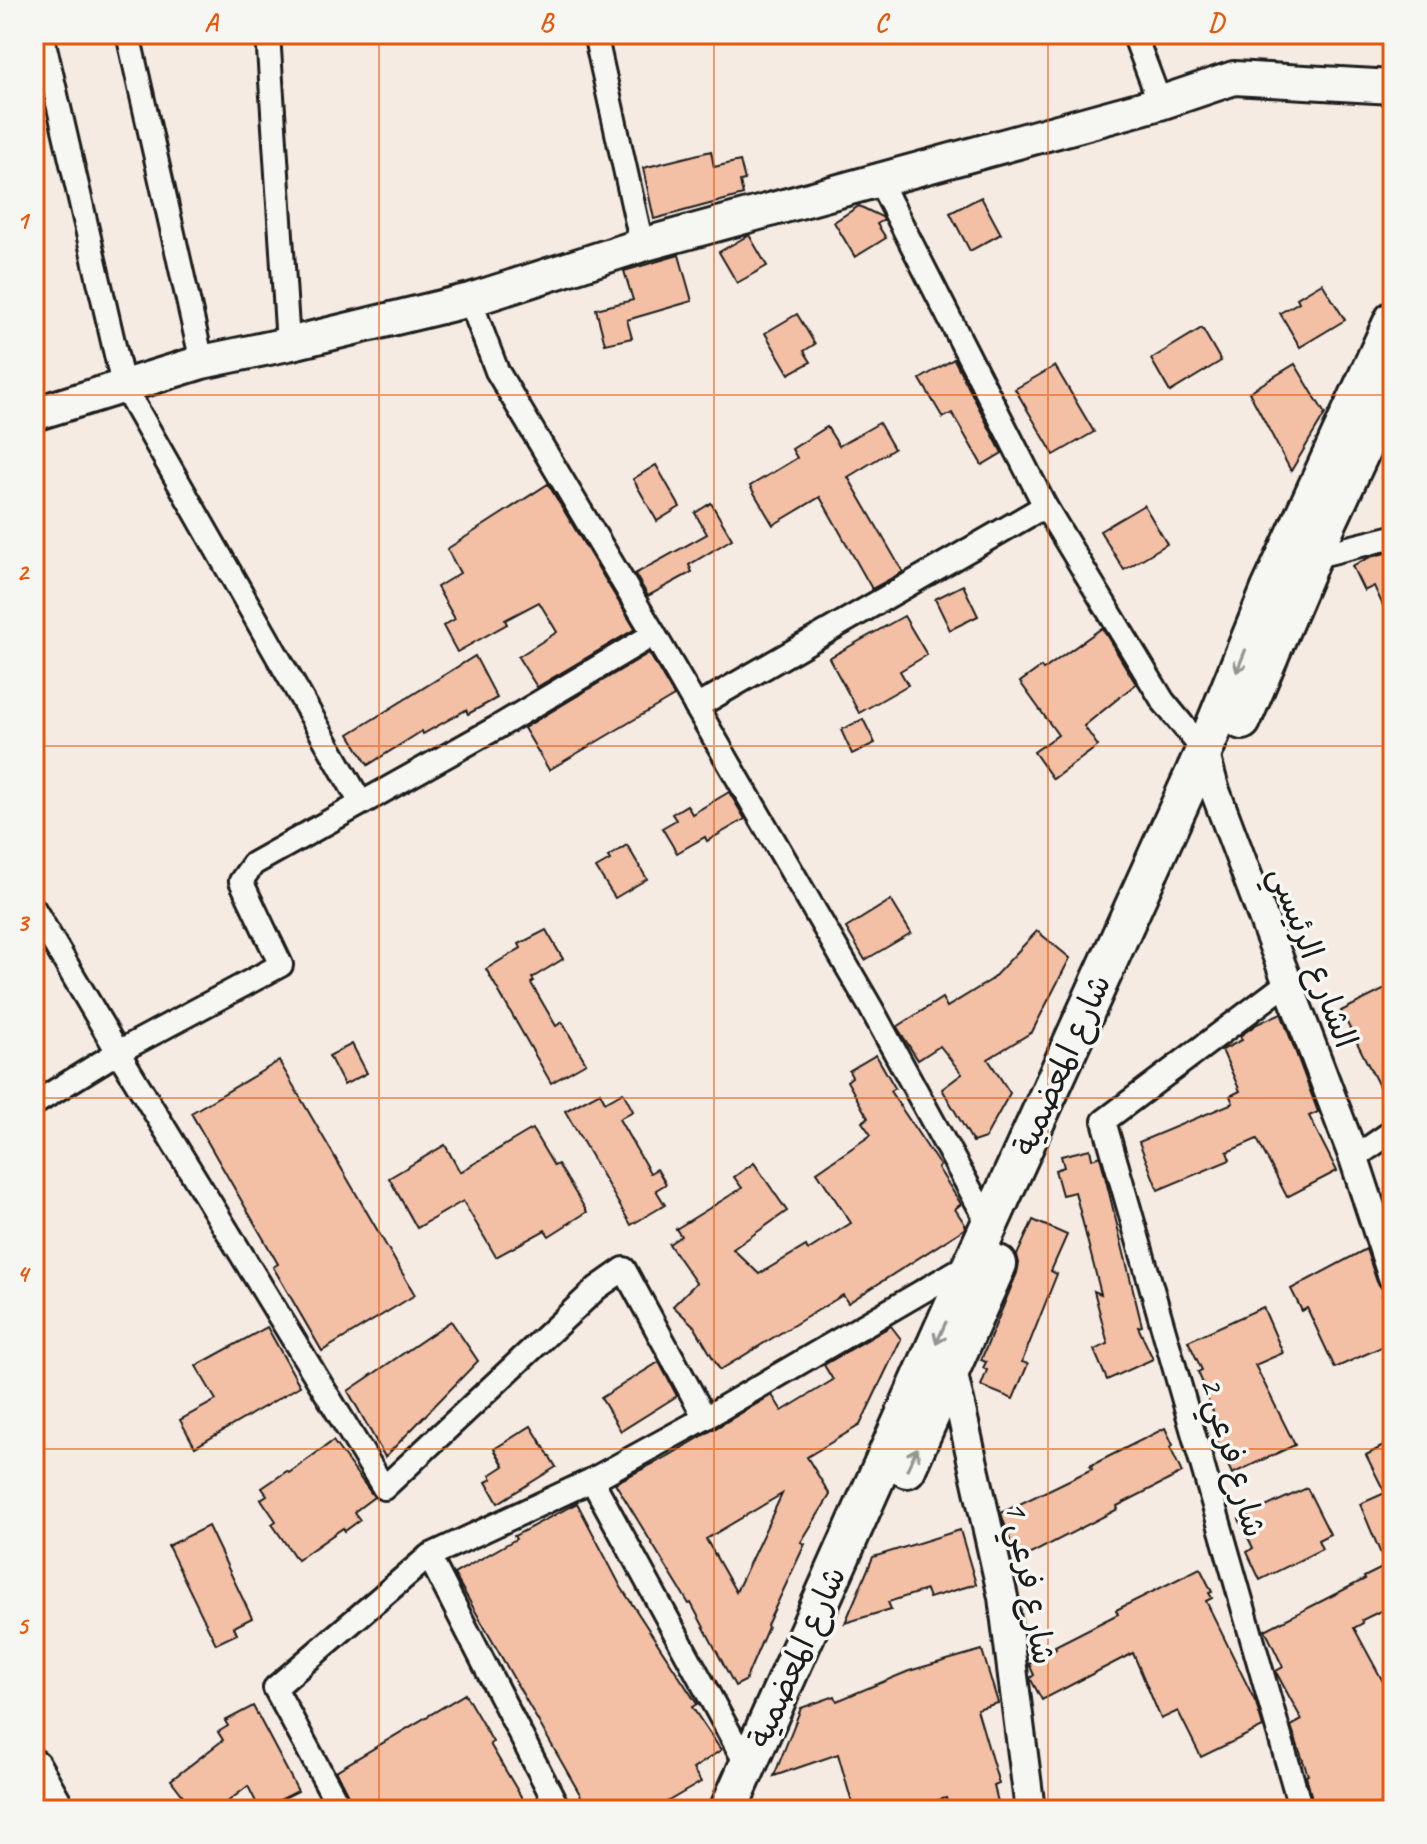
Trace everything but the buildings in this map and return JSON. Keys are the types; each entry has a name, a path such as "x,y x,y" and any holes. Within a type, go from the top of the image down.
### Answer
{"main road":[{"path":"34,414 202,362 470,300 642,245 1160,103 1234,78 1393,87"},
{"name":"شارع المعضمية","path":"751,1810 952,1370 1071,1094 1214,788 1282,594 1393,320"},
{"name":"شارع المعضمية","path":"728,1810 1204,751 1282,594 1312,557 1393,383"},
{"path":"34,1766 59,1810"}],"street":[{"path":"42,34 123,385 361,803"},
{"path":"128,34 202,362"},
{"path":"268,34 288,344"},
{"path":"595,34 642,245"},
{"path":"1134,34 1160,103"},
{"path":"879,180 1045,506 1163,701 1204,751"},
{"path":"470,300 497,371 871,1008 990,1226"},
{"path":"696,707 1045,506"},
{"path":"1312,557 1393,537"},
{"path":"34,1104 118,1052 281,965 241,881 253,864 496,728 654,634"},
{"name":"الشارع الرئيسي","path":"1204,751 1214,788 1286,984 1354,1158 1393,1277"},
{"path":"34,909 384,1488 597,1288 624,1269 705,1418"},
{"name":"شارع فرعي 2","path":"1286,984 1104,1121 1301,1810"},
{"path":"1354,1158 1393,1131"},
{"path":"341,1810 275,1688 429,1556 592,1480 972,1263"},
{"name":"شارع فرعي 1","path":"952,1370 1003,1597 1030,1810"},
{"path":"592,1480 748,1767"},
{"path":"429,1556 559,1810"}]}
